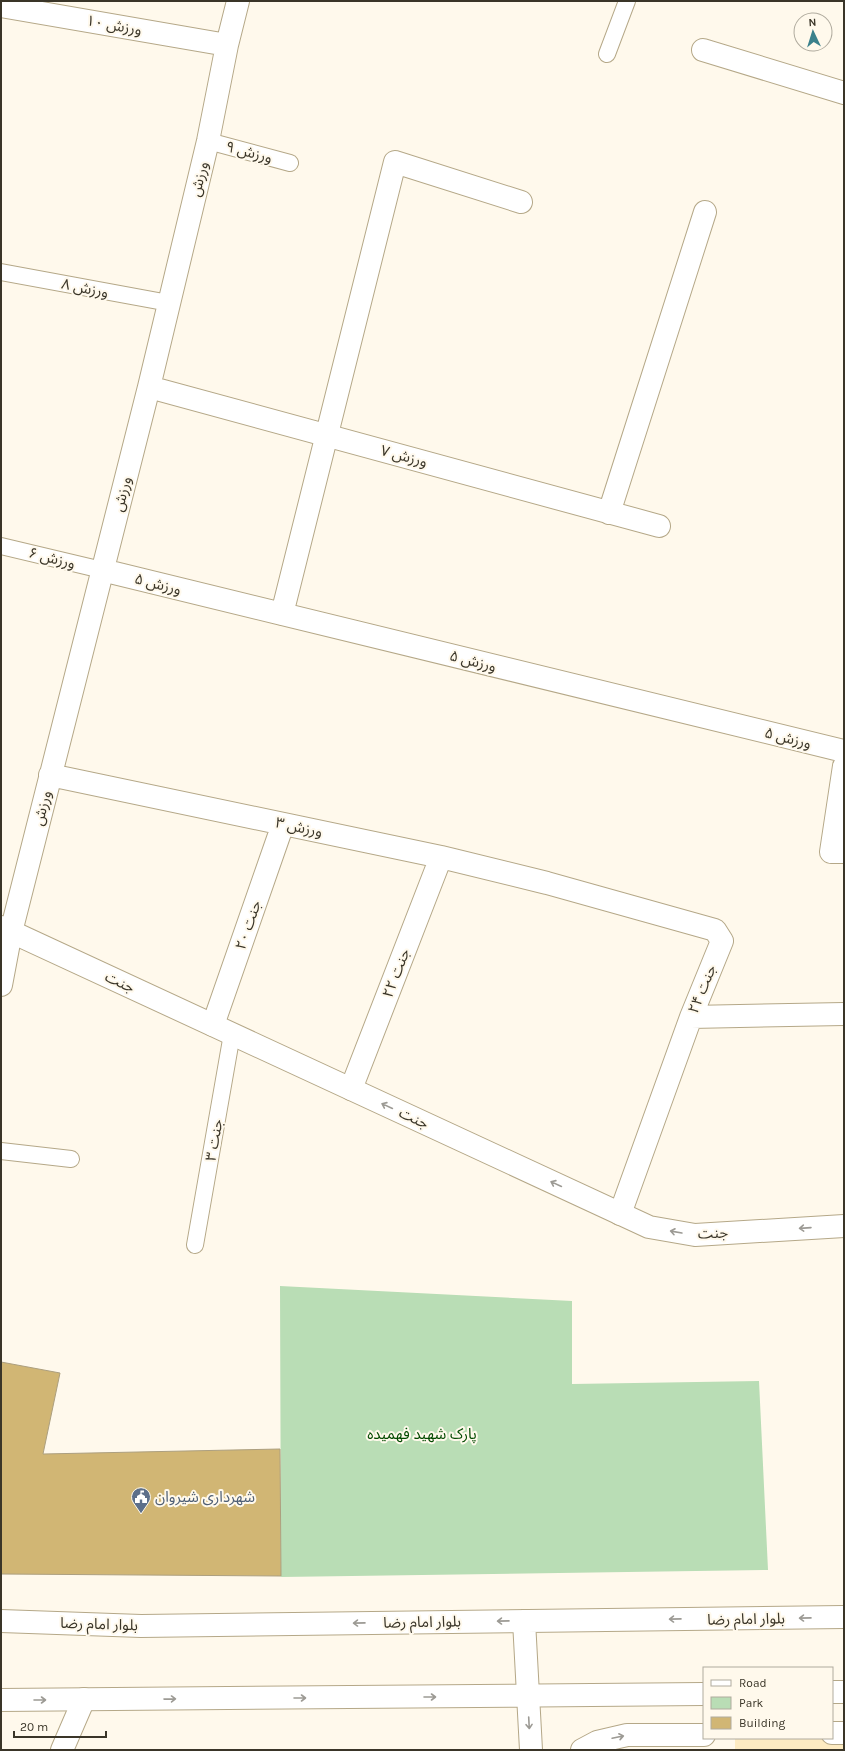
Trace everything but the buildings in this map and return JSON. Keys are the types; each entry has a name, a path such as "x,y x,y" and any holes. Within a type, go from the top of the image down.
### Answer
{"street":[{"name":"ورزش","path":"1,985 6,929 50,775 149,386 208,141 226,45 238,1"},
{"name":"ورزش ۱۰","path":"1,6 226,45"},
{"path":"703,50 844,93"},
{"path":"282,614 395,162 521,202"},
{"path":"609,513 705,212"},
{"name":"ورزش ۷","path":"149,386 659,526"},
{"name":"ورزش ۵","path":"102,570 844,751"},
{"path":"838,852 844,766"},
{"name":"ورزش ۳","path":"50,775 441,857 547,884"},
{"name":"جنت ۲۰","path":"222,1030 284,824"},
{"name":"جنت ۲۲","path":"351,1089 441,857"},
{"name":"جنت ۲۴","path":"547,884 715,930 722,941 691,1017 620,1214"},
{"name":"جنت","path":"6,929 649,1227 695,1235 844,1226"},
{"path":"691,1017 844,1014"},
{"name":"بلوار امام رضا","path":"1,1621 141,1626 844,1617"},
{"path":"524,1621 531,1750"},
{"path":"833,1692 844,1692"},
{"path":"1,1700 703,1694"},
{"path":"62,1750 84,1699"},
{"path":"833,1733 844,1733"},
{"path":"582,1750 597,1742 627,1735 703,1735"}],"lane":[{"path":"607,54 627,1"},
{"name":"ورزش ۹","path":"208,141 290,163"},
{"name":"ورزش ۸","path":"1,272 169,304"},
{"name":"ورزش ۶","path":"1,546 102,570"},
{"name":"جنت ۳","path":"195,1246 222,1030"},
{"path":"1,1151 71,1159"}],"shaded area":[{"path":"844,1731 844,1750 735,1750 735,1739 833,1739 833,1737"}],"green space":[{"name":"پارک شهید فهمیده","path":"280,1286 572,1301 572,1384 759,1381 768,1570 281,1577"}],"place":[{"name":"شهرداری شیروان","path":"141,1514"}]}
